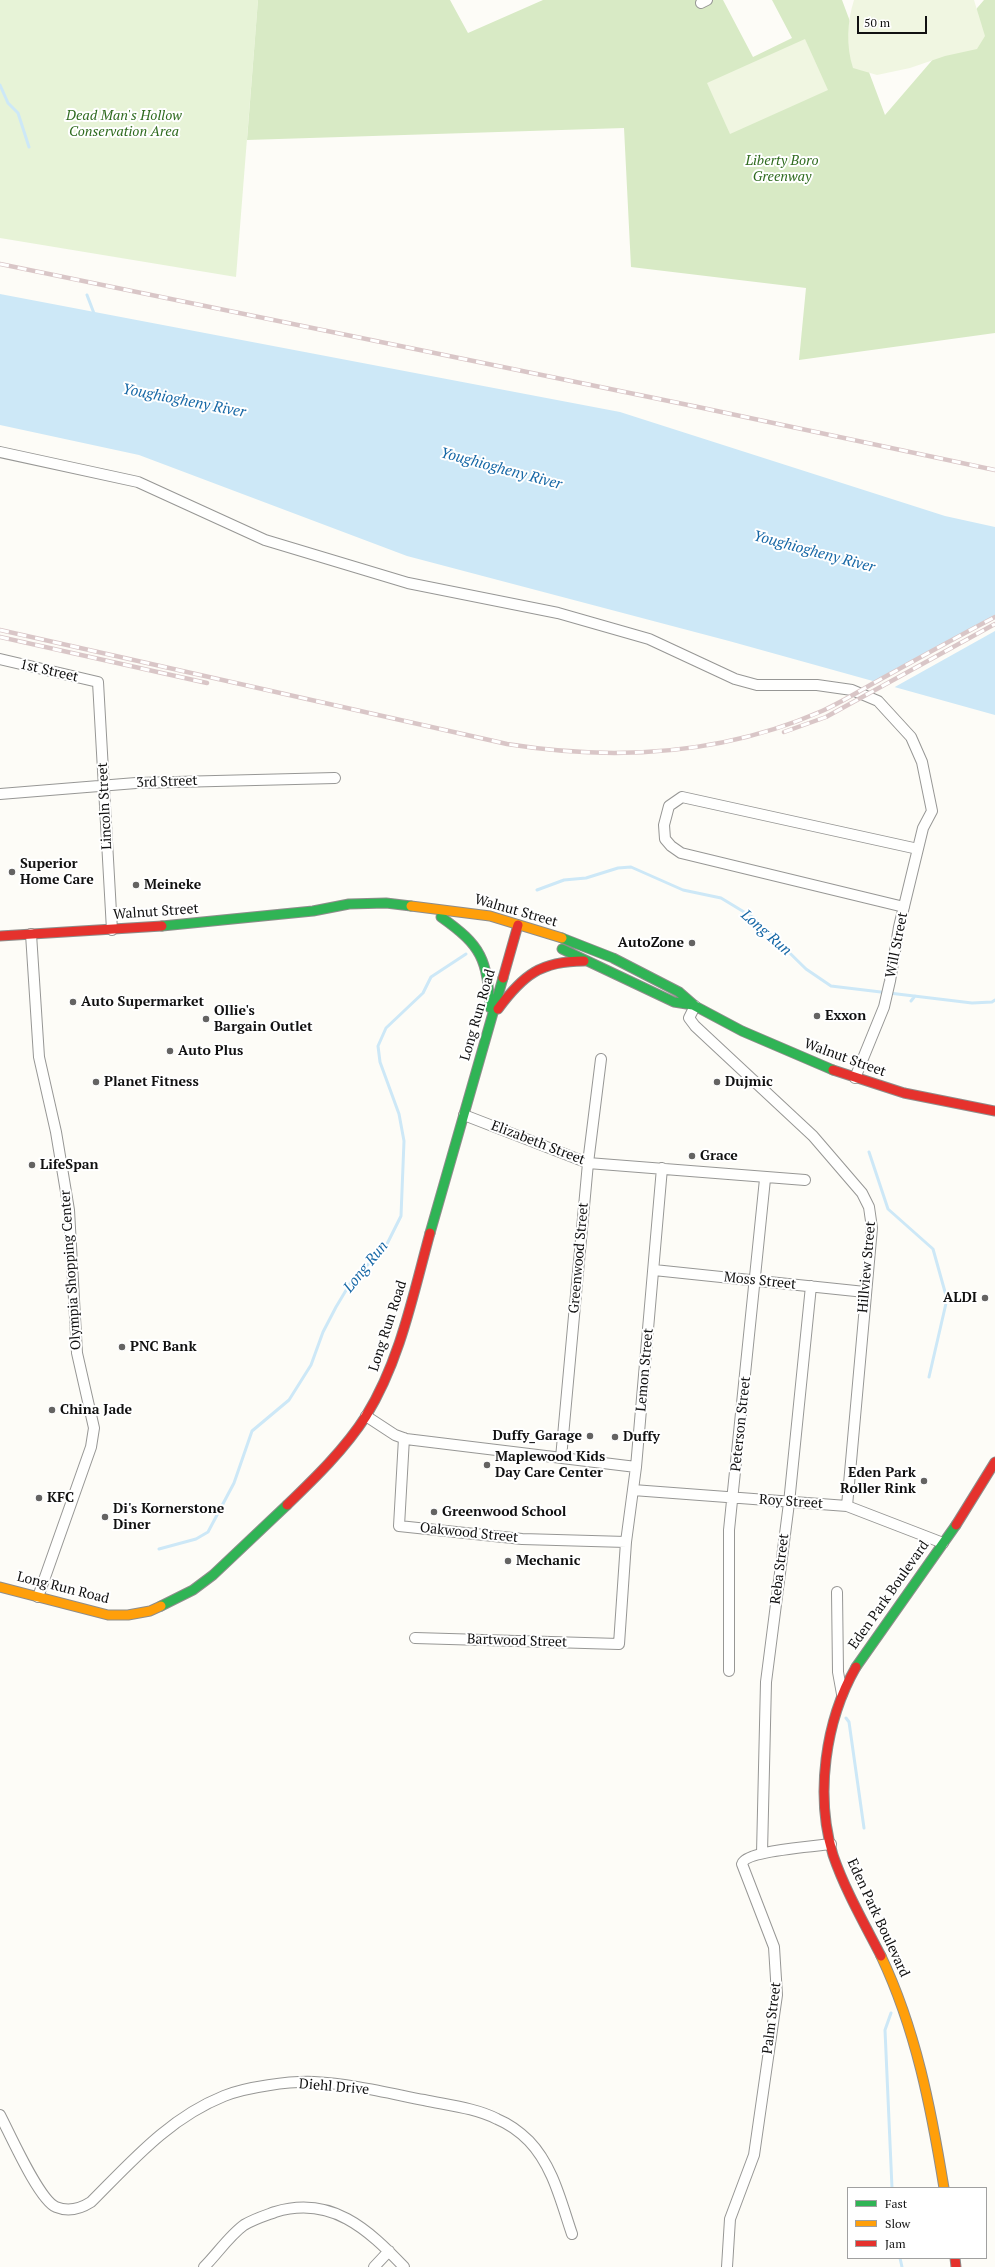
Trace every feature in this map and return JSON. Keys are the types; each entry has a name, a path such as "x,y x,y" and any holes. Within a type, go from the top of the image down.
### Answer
{"main road":[{"name":"Walnut Street","path":"0,936 184,925 313,911 349,904 386,903 463,911 590,961 674,1002 695,1006"},
{"name":"Walnut Street","path":"313,911 378,911 441,917 480,925"},
{"path":"441,917 466,933 477,948 485,963 491,1020"},
{"name":"Walnut Street","path":"514,930 567,940 613,958 679,992 695,1006 776,1046 855,1078 904,1093 995,1111"},
{"name":"Long Run Road","path":"0,1587 108,1615 128,1615 150,1611 181,1597 213,1575 304,1488 337,1454 366,1416 396,1357 491,1020 514,930"},
{"path":"491,1020 510,991 525,976 543,966 566,960 590,961"},
{"name":"Eden Park Boulevard","path":"944,2187 922,2066 907,2019 883,1958 840,1874 831,1844 825,1791 828,1755 833,1723 843,1694 862,1656 976,1497 995,1462"}],"street":[{"name":"Will Street","path":"0,452 138,482 265,540 408,583 558,613 649,639 735,679 757,685 817,685 852,690 878,701 911,737 922,762 932,811 923,828 904,907 884,1007 855,1078"},
{"name":"1st Street","path":"0,659 98,682"},
{"name":"Lincoln Street","path":"98,682 112,930"},
{"name":"3rd Street","path":"0,794 136,783 335,778"},
{"path":"904,907 680,853 665,839 664,825 669,806 682,797 918,849"},
{"name":"Olympia Shopping Center","path":"31,934 39,1057 56,1132 69,1210 77,1352 94,1428 91,1447 38,1597"},
{"name":"Hillview Street","path":"695,1006 689,1018 694,1026 813,1136 862,1193 872,1217 847,1506"},
{"name":"Greenwood Street","path":"561,1458 588,1163 601,1059"},
{"name":"Elizabeth Street","path":"464,1115 588,1163 805,1180"},
{"name":"Lemon Street","path":"619,1644 626,1542 636,1467 662,1168"},
{"name":"Peterson Street","path":"728,1671 729,1530 756,1280 765,1178"},
{"name":"Moss Street","path":"654,1270 865,1292"},
{"name":"Reba Street","path":"762,1853 766,1682 789,1503 811,1286"},
{"path":"366,1416 395,1435 404,1438 636,1467"},
{"name":"Oakwood Street","path":"404,1438 399,1526 522,1539 626,1542"},
{"name":"Roy Street","path":"633,1490 733,1497 789,1503 847,1506 943,1543"},
{"path":"837,1592 838,1672 843,1694"},
{"name":"Bartwood Street","path":"415,1638 619,1644"},
{"name":"Palm Street","path":"727,2267 730,2220 754,2155 777,1995 774,1947 742,1867 743,1860 762,1853 831,1844"},
{"name":"Diehl Drive","path":"0,2115 43,2196 55,2206 71,2210 81,2208 91,2202 152,2141 175,2122 198,2108 226,2095 280,2083 313,2082 353,2086 456,2106 496,2118 513,2128 529,2142 548,2165 572,2234"},
{"path":"204,2267 243,2226 262,2216 306,2206 340,2214 367,2231 404,2267"},
{"path":"374,2267 389,2251"}],"green space":[{"name":"Dead Man's Hollow Conservation Area","path":"0,0 258,0 236,277 0,238"},
{"name":"Liberty Boro Greenway","path":"258,0 450,0 468,33 543,0 723,0 753,57 792,38 772,0 842,0 885,115 984,0 995,0 995,333 799,360 806,288 631,267 624,128 247,140"},
{"path":"854,0 974,0 985,36 977,49 945,56 910,68 877,75 853,68 849,51 848,34"},
{"path":"805,39 828,90 730,134 707,83"}],"water":[{"name":"Youghiogheny River","path":"0,294 620,412 945,516 995,527 995,715 729,641 407,556 139,455 0,425"}],"pier":[{"path":"995,615 995,631 893,688 872,683"}],"waterway":[{"path":"0,85 8,103 18,113 29,147"},
{"path":"87,295 95,316"},
{"name":"Long Run","path":"537,890 564,880 586,878 618,868 631,867 683,890 721,898 754,918 806,969 831,986 972,1003 992,1002 995,1000"},
{"name":"Long Run","path":"159,1549 196,1539 208,1532 234,1483 252,1431 289,1400 311,1365 323,1332 351,1282 386,1246 401,1216 404,1141 399,1114 380,1062 378,1046 386,1028 423,993 431,977 466,954"},
{"name":"Long Run","path":"911,1001 915,996"},
{"path":"869,1152 888,1209 933,1249 947,1299 929,1377"},
{"path":"846,1718 849,1722 864,1828"},
{"path":"891,2013 885,2030 892,2187"},
{"path":"900,2259 902,2267"}],"railway":[{"path":"0,264 698,407 995,470"},
{"path":"0,630 507,744 547,749 627,753 706,745 746,737 784,726 837,704 995,617"},
{"path":"784,732 826,717 995,624"},
{"path":"0,637 207,683"}],"traffic: fast":[{"path":"162,926 313,911 349,904 386,903 411,906"},
{"path":"441,917 466,937 480,955 487,977 490,1008"},
{"path":"562,938 613,958 679,992 695,1006 742,1031 833,1070"},
{"path":"562,949 674,1002 693,1005"},
{"path":"430,1233 503,978"},
{"path":"161,1606 193,1590 213,1575 287,1505"},
{"path":"856,1667 956,1525"}],"traffic: slow":[{"path":"411,906 490,916 562,938"},
{"path":"0,1587 108,1615 128,1615 150,1611 161,1606"},
{"path":"881,1956 904,2012 921,2070 934,2128 944,2187"}],"traffic: jam":[{"path":"503,978 518,925"},
{"path":"0,936 162,926"},
{"path":"498,1009 516,987 534,972 544,967 556,964 584,961"},
{"path":"833,1070 904,1093 995,1111"},
{"path":"287,1505 319,1474 349,1440 366,1416 378,1395 397,1350 430,1233"},
{"path":"956,1525 995,1462"},
{"path":"856,1667 845,1688 830,1734 824,1783 825,1808 833,1855 843,1881 881,1956"},
{"path":"955,2259 956,2267"}],"place":[{"name":"Superior Home Care","path":"12,872"},
{"name":"Meineke","path":"136,885"},
{"name":"AutoZone","path":"692,943"},
{"name":"Auto Supermarket","path":"73,1002"},
{"name":"Exxon","path":"817,1016"},
{"name":"Ollie's Bargain Outlet","path":"206,1019"},
{"name":"Auto Plus","path":"170,1051"},
{"name":"Planet Fitness","path":"96,1082"},
{"name":"Dujmic","path":"717,1082"},
{"name":"Grace","path":"692,1156"},
{"name":"LifeSpan","path":"32,1165"},
{"name":"ALDI","path":"985,1298"},
{"name":"PNC Bank","path":"122,1347"},
{"name":"China Jade","path":"52,1410"},
{"name":"Duffy_Garage","path":"590,1436"},
{"name":"Duffy","path":"615,1437"},
{"name":"Maplewood Kids Day Care Center","path":"487,1465"},
{"name":"Eden Park Roller Rink","path":"924,1481"},
{"name":"KFC","path":"39,1498"},
{"name":"Greenwood School","path":"434,1512"},
{"name":"Di's Kornerstone Diner","path":"105,1517"},
{"name":"Mechanic","path":"508,1561"}]}
